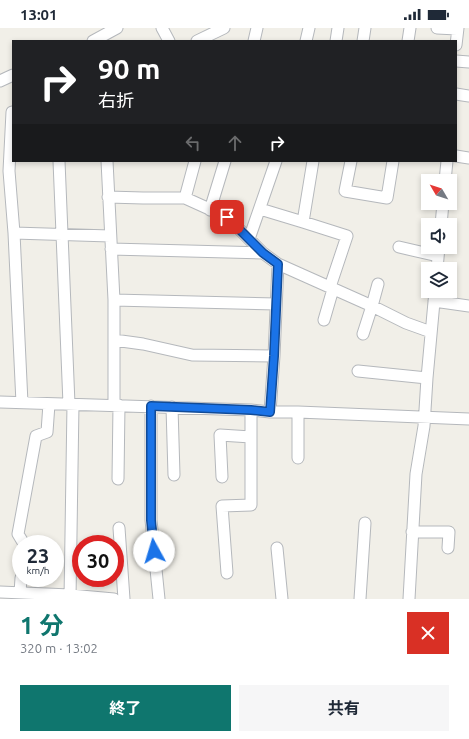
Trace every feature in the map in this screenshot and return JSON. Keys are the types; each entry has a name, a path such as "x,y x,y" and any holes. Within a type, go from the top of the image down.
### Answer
{"street":[{"path":"95,40 117,28"},
{"path":"162,28 168,40"},
{"path":"200,40 224,28"},
{"path":"254,40 257,28"},
{"path":"306,40 309,28"},
{"path":"336,40 338,28"},
{"path":"363,40 365,28"},
{"path":"408,40 410,28"},
{"path":"437,28 458,29 457,40"},
{"path":"457,61 469,62"},
{"path":"0,81 12,75"},
{"path":"457,94 469,96"},
{"path":"12,112 9,171 14,233 22,402"},
{"path":"457,159 469,158"},
{"path":"59,162 71,404 70,597"},
{"path":"107,162 114,300 118,479"},
{"path":"185,198 195,162"},
{"path":"210,210 224,162"},
{"path":"249,239 276,162"},
{"path":"303,222 314,162"},
{"path":"351,162 345,191 387,198 393,162"},
{"path":"446,174 448,162"},
{"path":"108,196 185,198 227,217 263,253 278,264 372,306 406,323 431,332"},
{"path":"260,209 347,236 331,288 324,320"},
{"path":"14,233 110,236"},
{"path":"399,247 421,250"},
{"path":"111,249 263,253"},
{"path":"270,412 278,264"},
{"path":"363,334 378,284"},
{"path":"409,599 416,474 424,426 435,298"},
{"path":"442,298 469,306"},
{"path":"114,300 276,304"},
{"path":"114,340 143,344 192,355 274,356"},
{"path":"358,371 427,378"},
{"path":"0,402 151,406 469,419"},
{"path":"19,535 36,436 47,432 49,404"},
{"path":"151,406 151,520 159,599"},
{"path":"172,407 174,475"},
{"path":"227,573 222,506 251,504 251,410"},
{"path":"298,412 298,458"},
{"path":"222,478 220,436 251,436"},
{"path":"360,599 365,523"},
{"path":"119,528 124,599"},
{"path":"412,532 449,532 448,548"},
{"path":"277,548 282,599"},
{"path":"20,587 20,593"},
{"path":"0,592 114,599"}],"route":[{"path":"154,551 151,520 151,406 270,412 278,264 263,253 227,217"}]}
